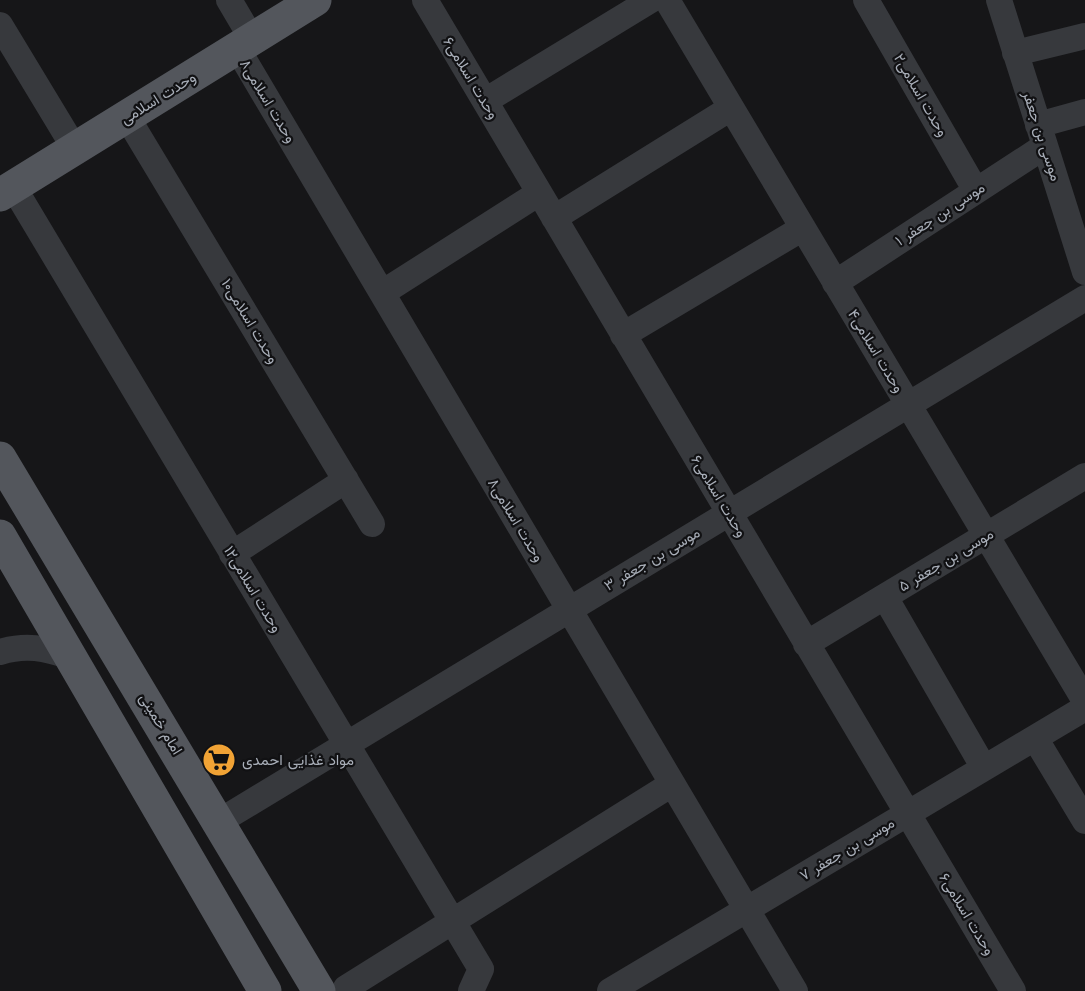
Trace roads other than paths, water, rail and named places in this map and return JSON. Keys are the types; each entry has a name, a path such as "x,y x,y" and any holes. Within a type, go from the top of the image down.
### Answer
{"main road":[{"name":"وحدت اسلامی","path":"7,192 315,0"},
{"name":"امام خمینی","path":"0,458 220,821 300,958 333,989"},
{"path":"0,536 262,987 286,980 295,970 300,958"}],"street":[{"name":"وحدت اسلامی۸","path":"229,0 244,44 382,292 795,991"},
{"name":"وحدت اسلامی۶","path":"425,0 1013,991"},
{"path":"485,102 651,0"},
{"name":"وحدت اسلامی۴","path":"666,0 1085,702"},
{"name":"وحدت اسلامی۲","path":"867,0 976,191"},
{"name":"موسی بن جعفر","path":"999,0 1085,272"},
{"path":"0,25 75,149"},
{"path":"1015,53 1085,36"},
{"path":"554,218 731,108"},
{"name":"موسی بن جعفر ۱","path":"835,283 976,191 1042,136 1085,112"},
{"name":"وحدت اسلامی۱۰","path":"128,117 372,524"},
{"name":"وحدت اسلامی۱۲","path":"7,192 232,554 481,969 471,991"},
{"path":"382,292 539,193"},
{"path":"623,335 802,228"},
{"name":"موسی بن جعفر ۳","path":"220,821 1085,298"},
{"name":"موسی بن جعفر ۵","path":"806,644 1085,476"},
{"path":"232,554 346,480"},
{"path":"885,597 984,768"},
{"path":"0,652 21,646 45,648 71,657"},
{"name":"موسی بن جعفر ۷","path":"610,991 1085,708"},
{"path":"1035,738 1085,821"},
{"path":"333,989 452,921 672,784"}],"place":[{"name":"مواد غذایی احمدی","path":"219,760"}]}
